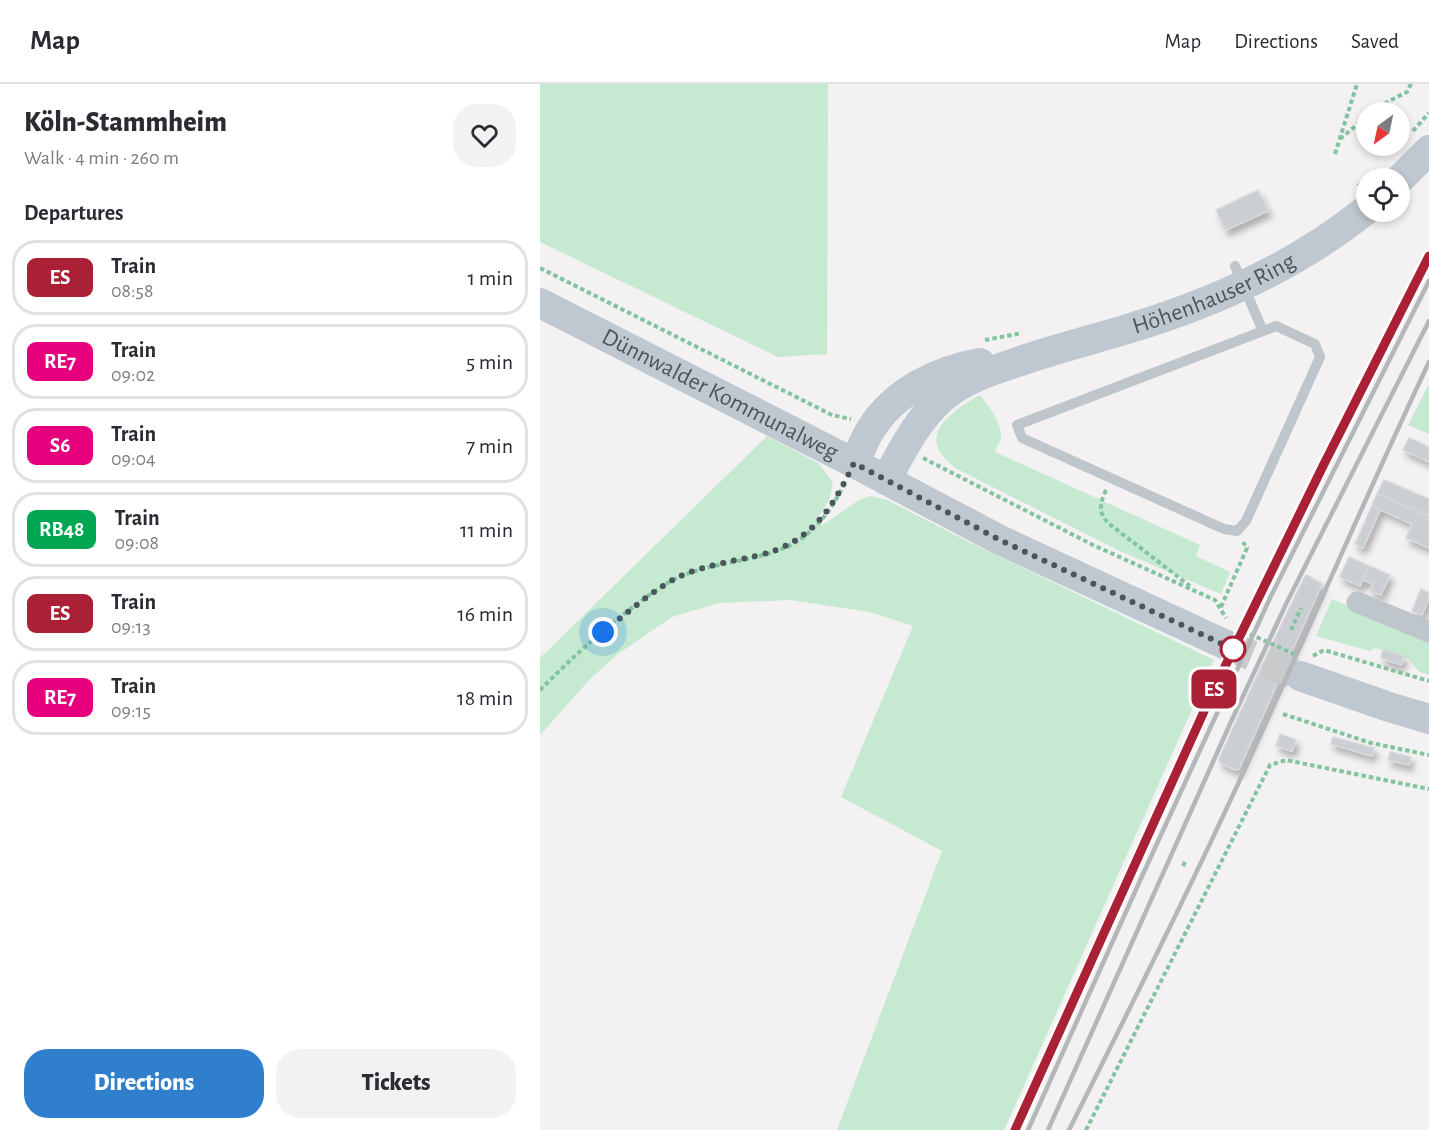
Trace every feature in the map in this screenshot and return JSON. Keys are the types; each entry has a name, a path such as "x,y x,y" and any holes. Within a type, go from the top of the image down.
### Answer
{"main road":[{"path":"1410,169 1429,150"},
{"name":"Höhenhauser Ring","path":"854,463 871,429 880,417 903,396 933,377 1039,341 1156,320 1239,276 1317,246 1356,204"},
{"name":"Dünnwalder Kommunalweg","path":"540,303 1000,540 1230,632"},
{"name":"Höhenhauser Ring","path":"886,480 904,447 927,414 943,398 961,385 1039,341"},
{"path":"1300,676 1429,719"}],"street":[{"path":"1357,602 1429,632"}],"lane":[{"path":"1239,276 1263,331"},
{"path":"1276,326 1305,339 1315,344 1320,357 1246,521 1237,531 1224,530 1022,438 1017,425 1263,331 1276,326"}],"path":[{"path":"1335,154 1357,84"},
{"path":"1387,102 1407,92 1411,84"},
{"path":"1340,140 1356,126"},
{"path":"540,268 832,415 852,419 856,413"},
{"path":"979,341 1039,341"},
{"path":"904,447 1093,545 1215,600 1221,607 1230,632 1293,653 1313,656 1324,650 1429,681"},
{"path":"540,690 574,656 667,584 686,574 784,548 796,541 813,528 828,511 841,492 854,463"},
{"path":"1111,478 1100,508 1102,516 1195,590"},
{"path":"1221,607 1247,548 1237,531"},
{"path":"1291,630 1301,608"},
{"path":"1283,714 1371,743 1429,755"},
{"path":"1086,1130 1270,765 1286,760 1429,789"},
{"path":"1183,866 1186,860"}],"green space":[{"path":"540,84 828,84 827,354 778,357 540,242"},
{"path":"1429,384 1429,434 1408,425"},
{"path":"980,395 991,409 1001,432 995,452 1200,545 1196,556 1230,572 1221,594 1120,551 955,468 939,450 936,441 938,433 942,424 949,417"},
{"path":"767,436 818,463 833,482 829,501 817,519 821,526 859,500 871,496 887,500 1214,660 1004,1130 837,1130 942,851 841,797 913,626 870,612 790,600 719,603 672,617 618,654 591,678 540,735 540,658"},
{"path":"1332,599 1429,641 1429,675 1418,671 1409,659 1375,648 1370,651 1316,636"}],"building":[{"path":"1258,190 1268,211 1226,230 1216,210"},
{"path":"1409,438 1429,447 1429,462 1403,450"},
{"path":"1384,480 1429,499 1429,516 1377,494"},
{"path":"1377,494 1429,516 1429,548 1406,538 1412,524 1372,506"},
{"path":"1372,506 1380,510 1363,548 1355,544"},
{"path":"1349,557 1369,566 1360,586 1340,577"},
{"path":"1369,566 1390,575 1381,595 1370,591 1373,584 1363,580"},
{"path":"1307,575 1322,584 1239,769 1235,770 1221,763 1219,759 1261,667"},
{"path":"1421,589 1429,593 1422,615 1412,611"},
{"path":"1383,650 1404,656 1401,665 1381,658"},
{"path":"1280,734 1296,740 1292,751 1276,746"},
{"path":"1333,737 1374,748 1372,756 1331,744"},
{"path":"1390,752 1411,757 1409,765 1388,760"}],"tunnel":[{"path":"1224,644 1300,676"}],"railway":[{"path":"1015,1130 1206,707 1321,468 1429,256"},
{"path":"1028,1130 1271,596 1429,281"},
{"path":"1048,1130 1287,602 1429,321"},
{"path":"1069,1130 1213,837 1429,362"}],"train":[{"name":"ES","path":"1015,1130 1215,687 1429,256"}],"route":[{"path":"603,632 652,594 686,574 784,548 796,541 813,528 828,511 841,492 854,463 1000,540 1233,649"}]}
